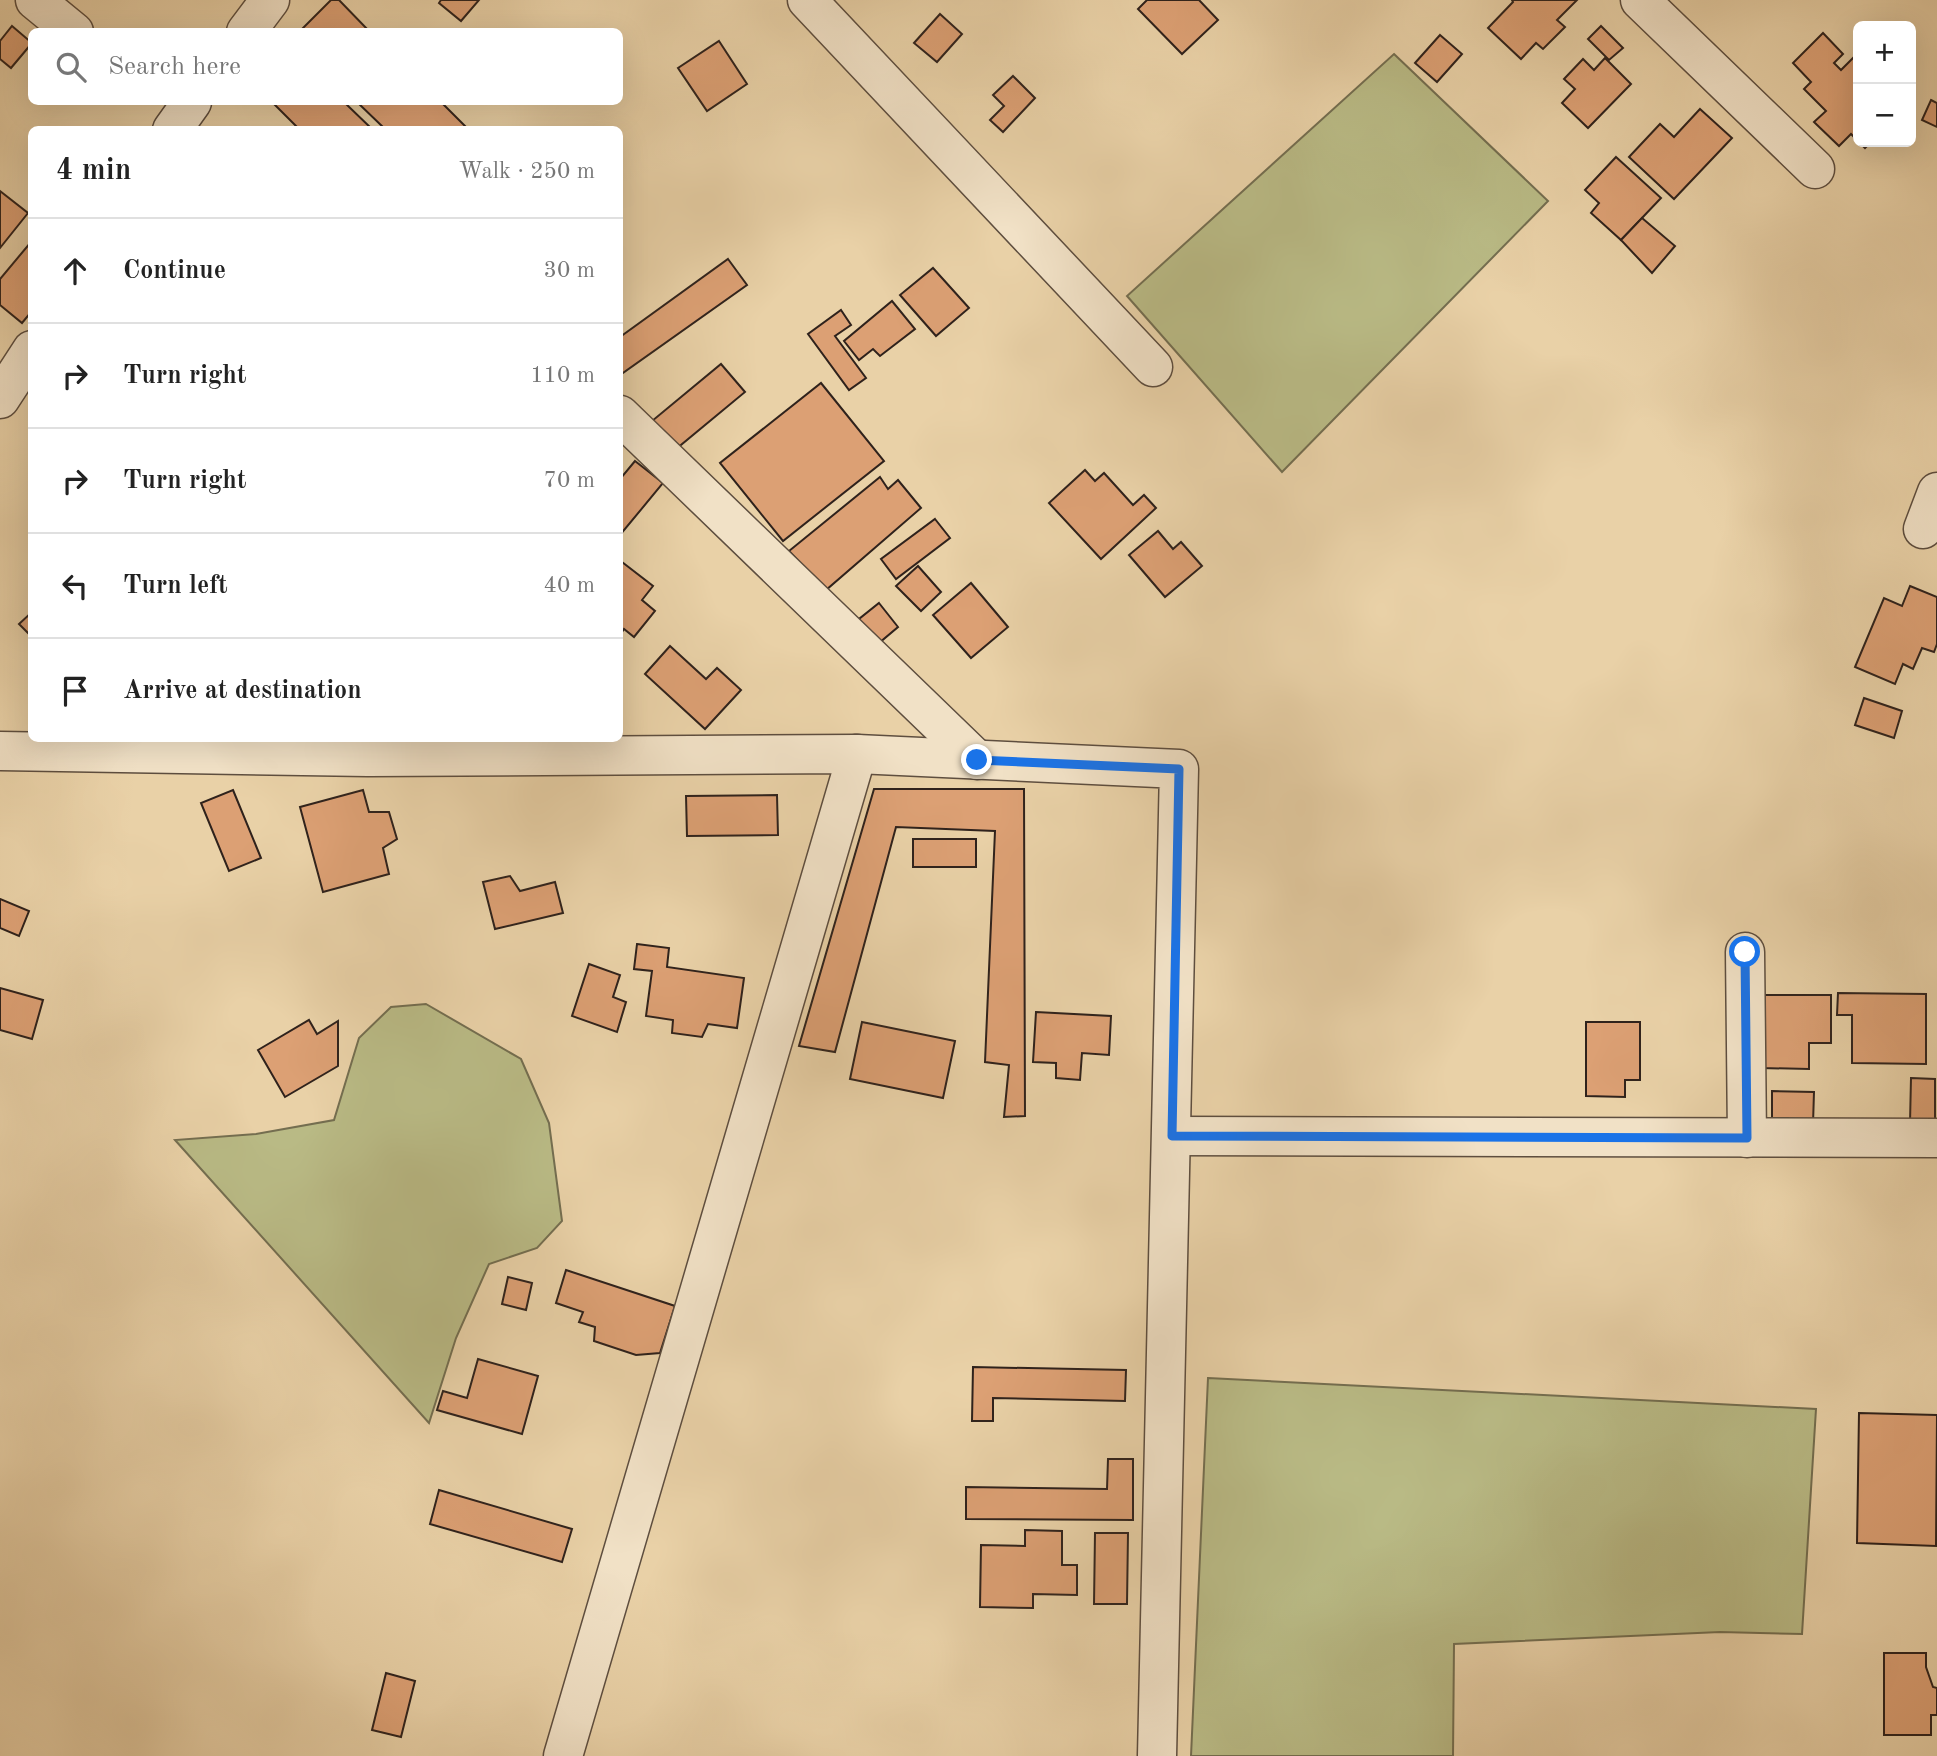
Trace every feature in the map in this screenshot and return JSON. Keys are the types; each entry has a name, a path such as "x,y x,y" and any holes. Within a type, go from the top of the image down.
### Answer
{"street":[{"path":"35,0 69,28"},
{"path":"249,28 271,0"},
{"path":"807,0 1153,367"},
{"path":"1640,0 1815,169"},
{"path":"0,399 28,356"},
{"path":"623,418 977,760"},
{"path":"1923,529 1937,492"},
{"path":"0,751 369,757 858,754 1179,769 1157,1756"},
{"path":"563,1756 858,754"},
{"path":"1745,952 1747,1138"},
{"path":"1172,1136 1937,1138"}],"green space":[{"path":"1394,54 1548,201 1282,472 1127,296"},
{"path":"426,1004 521,1059 549,1123 562,1221 537,1248 489,1264 456,1338 429,1423 175,1140 256,1134 334,1120 359,1038 391,1007"},
{"path":"1208,1378 1816,1409 1802,1634 1720,1632 1454,1644 1453,1756 1191,1756"}],"building":[{"path":"331,0 339,0 366,28 303,28"},
{"path":"441,0 479,0 461,21 439,3"},
{"path":"1147,0 1199,0 1218,20 1182,54 1138,9"},
{"path":"1512,0 1577,0 1557,20 1565,27 1543,49 1536,43 1521,59 1488,28"},
{"path":"940,14 962,34 937,62 914,43"},
{"path":"12,26 28,40 28,48 11,68 0,59 0,41"},
{"path":"1601,26 1623,48 1609,60 1588,39"},
{"path":"1823,33 1843,54 1834,63 1841,70 1853,58 1853,136 1851,134 1839,146 1814,122 1826,111 1804,89 1811,82 1793,63"},
{"path":"1440,35 1462,54 1437,82 1415,63"},
{"path":"719,41 747,84 707,111 678,68"},
{"path":"1605,58 1631,84 1588,128 1562,103 1575,89 1564,79 1583,59 1594,70"},
{"path":"1013,76 1035,98 1003,132 990,120 1004,106 993,95"},
{"path":"1931,100 1937,103 1937,127 1922,120"},
{"path":"275,105 347,105 369,126 296,126"},
{"path":"360,105 444,105 465,126 382,126"},
{"path":"1700,109 1732,138 1674,199 1629,157 1660,124 1674,137"},
{"path":"1616,157 1661,198 1621,240 1591,213 1599,203 1585,190"},
{"path":"0,191 28,213 0,248"},
{"path":"1642,218 1675,246 1652,273 1621,240"},
{"path":"28,246 28,316 22,323 0,305 0,279"},
{"path":"728,259 747,285 623,373 623,335"},
{"path":"933,268 969,308 936,336 900,295"},
{"path":"892,301 915,329 880,356 873,349 859,360 844,341"},
{"path":"841,310 851,325 835,336 866,378 849,390 808,334"},
{"path":"721,364 745,392 676,449 652,421"},
{"path":"821,383 884,461 783,541 720,463"},
{"path":"635,461 663,483 623,531 623,475"},
{"path":"1085,470 1095,481 1104,473 1133,505 1144,495 1156,508 1101,559 1049,503"},
{"path":"880,477 888,489 898,480 921,508 826,590 789,551"},
{"path":"935,519 950,538 896,579 881,559"},
{"path":"1158,531 1173,549 1181,542 1202,566 1165,597 1129,555"},
{"path":"623,563 653,586 642,600 655,611 634,637 624,629"},
{"path":"918,566 941,592 921,611 896,586"},
{"path":"971,583 1008,627 971,658 933,615"},
{"path":"1910,586 1937,597 1937,644 1934,652 1922,648 1913,669 1903,664 1895,684 1855,667 1884,598 1902,606"},
{"path":"879,603 898,627 879,643 859,619"},
{"path":"28,616 28,633 19,624"},
{"path":"670,646 706,679 717,668 741,690 705,729 645,674"},
{"path":"1864,698 1902,711 1894,738 1855,725"},
{"path":"874,789 1024,789 1025,1116 1004,1117 1009,1065 985,1062 995,831 896,827 835,1052 799,1046"},
{"path":"233,790 261,858 229,871 201,803"},
{"path":"363,790 369,812 389,812 397,839 383,848 389,874 323,892 300,807"},
{"path":"777,795 778,835 687,836 686,796"},
{"path":"913,839 976,839 976,867 913,867"},
{"path":"510,876 520,891 555,882 563,913 495,929 483,882"},
{"path":"0,899 29,911 19,936 0,928"},
{"path":"637,944 669,948 667,967 744,978 737,1028 708,1024 702,1037 672,1033 673,1020 646,1016 652,971 634,969"},
{"path":"589,964 620,975 613,997 626,1002 617,1032 572,1016"},
{"path":"0,988 43,1000 32,1039 0,1030"},
{"path":"1838,993 1926,994 1926,1064 1852,1063 1852,1015 1837,1015"},
{"path":"1761,995 1831,995 1831,1043 1809,1043 1809,1069 1761,1068"},
{"path":"1036,1012 1111,1016 1109,1055 1082,1053 1080,1080 1056,1078 1056,1063 1033,1062"},
{"path":"309,1020 317,1034 338,1021 338,1066 285,1097 258,1050"},
{"path":"862,1022 955,1041 943,1098 850,1079"},
{"path":"1586,1022 1640,1022 1640,1080 1625,1080 1625,1097 1586,1096"},
{"path":"1911,1078 1935,1079 1935,1123 1910,1123"},
{"path":"1772,1091 1814,1092 1813,1124 1772,1123"},
{"path":"566,1270 675,1306 660,1353 636,1355 594,1341 595,1327 579,1322 583,1312 556,1303"},
{"path":"508,1277 532,1283 526,1310 502,1304"},
{"path":"478,1359 538,1376 522,1434 437,1410 443,1391 467,1398"},
{"path":"973,1367 1126,1370 1125,1401 993,1398 993,1421 972,1421"},
{"path":"1859,1413 1937,1415 1936,1546 1857,1543"},
{"path":"1108,1459 1133,1459 1133,1520 966,1519 966,1487 1107,1489"},
{"path":"439,1490 572,1529 562,1562 430,1524"},
{"path":"1025,1530 1062,1531 1062,1565 1077,1565 1077,1595 1033,1594 1033,1608 980,1607 981,1545 1025,1546"},
{"path":"1095,1533 1128,1533 1127,1604 1094,1604"},
{"path":"1884,1653 1926,1653 1926,1667 1933,1687 1937,1688 1937,1715 1931,1715 1931,1735 1884,1735"},
{"path":"386,1673 415,1681 401,1737 372,1730"}],"route":[{"path":"977,760 1179,769 1172,1136 1747,1138 1745,952"}]}
